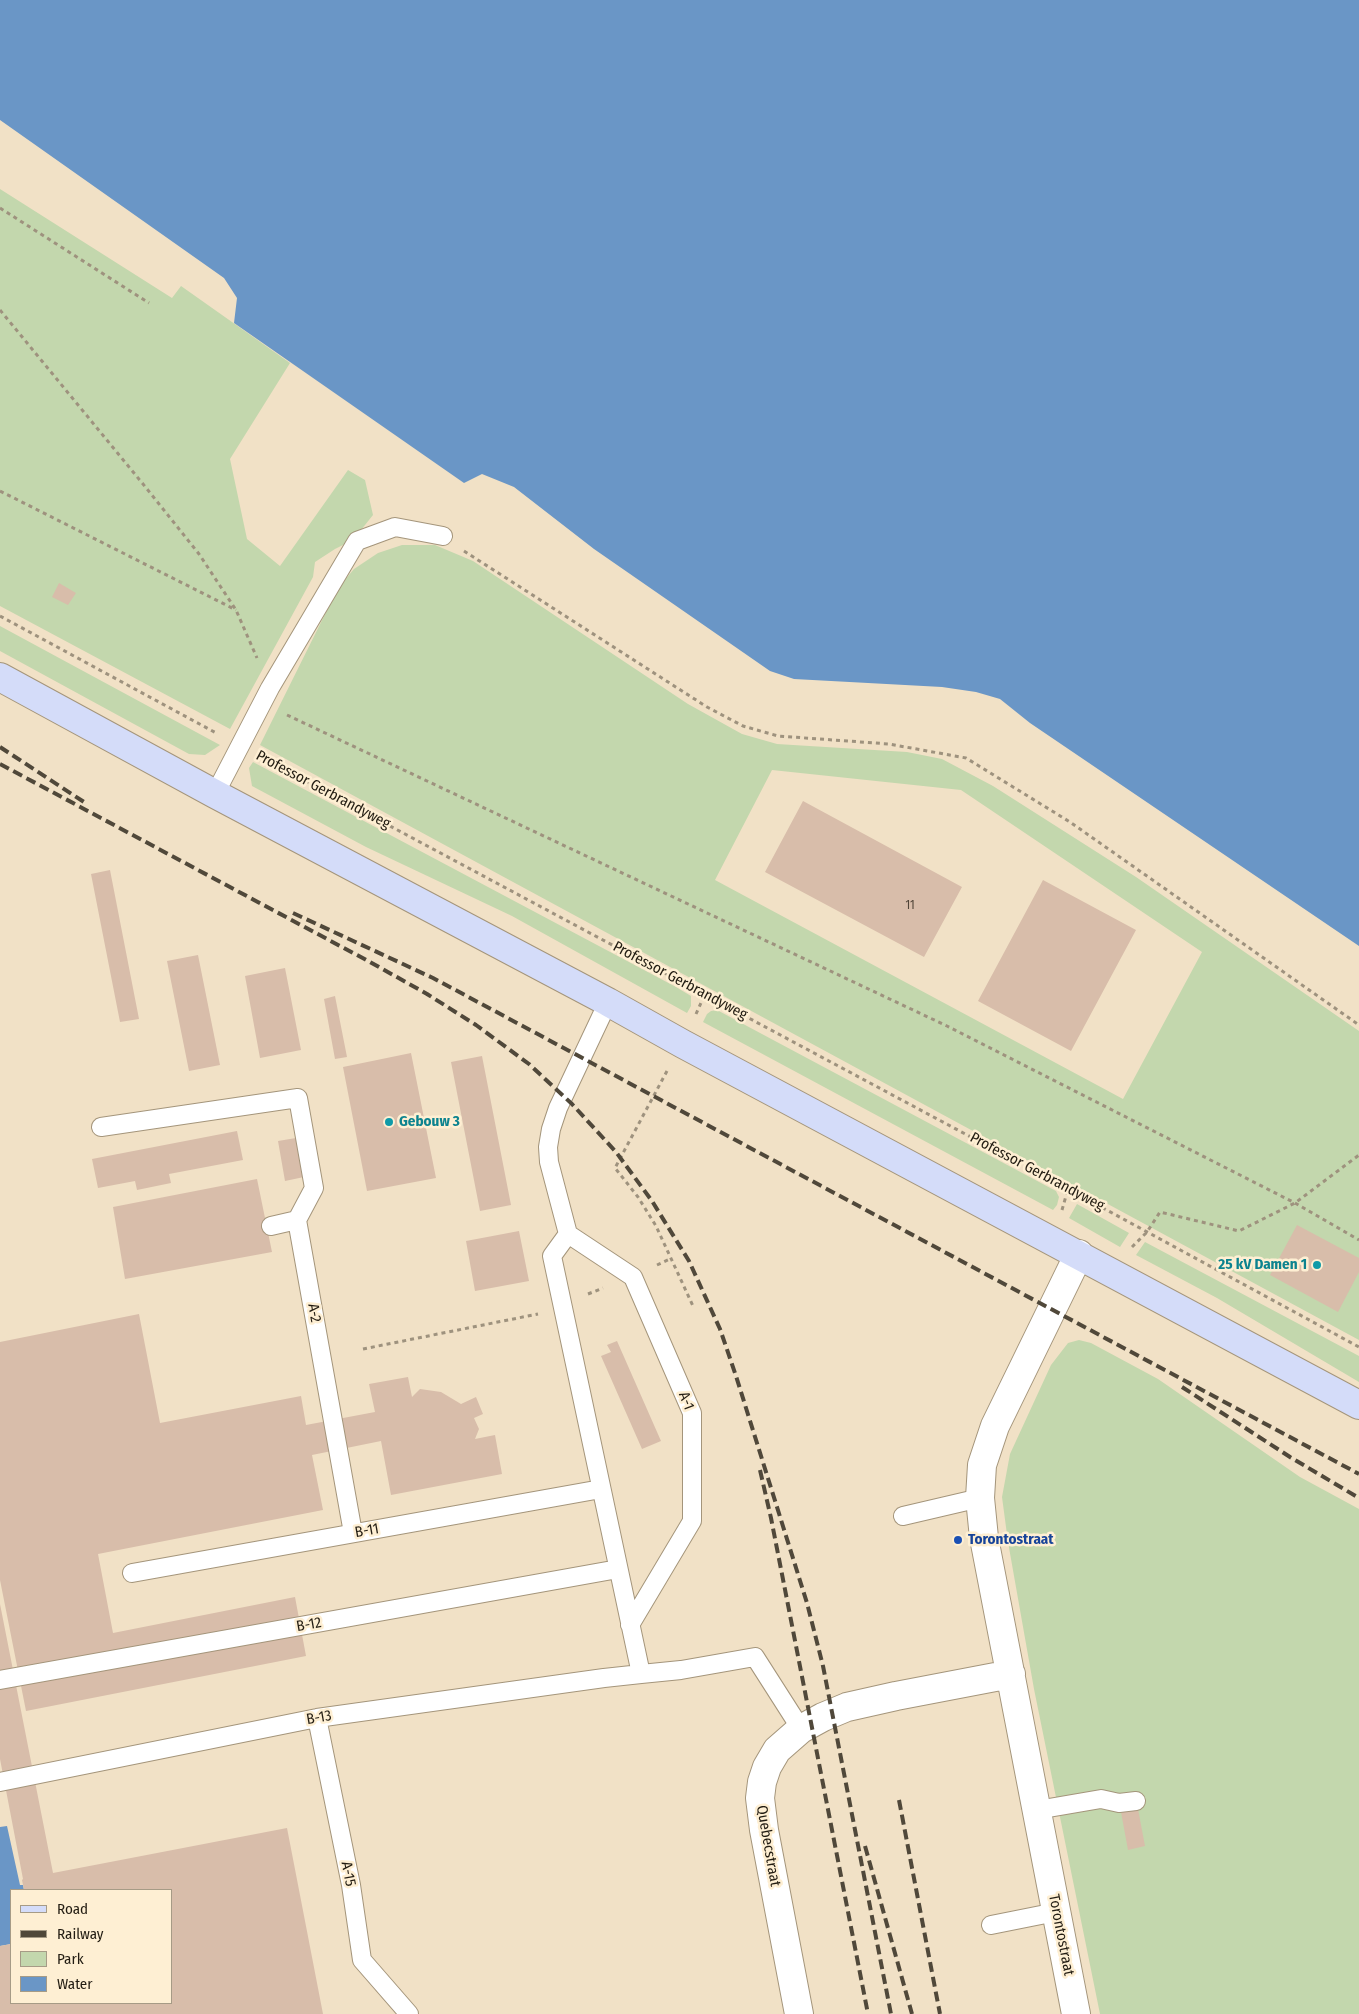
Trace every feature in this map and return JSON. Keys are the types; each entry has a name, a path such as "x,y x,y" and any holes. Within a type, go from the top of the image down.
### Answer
{"street":[{"path":"0,676 215,794 608,1002 683,1044 1359,1405"},
{"name":"Torontostraat","path":"1076,2014 984,1538 980,1498 982,1464 995,1426 1078,1254"},
{"name":"Quebecstraat","path":"800,2014 764,1830 760,1798 762,1782 777,1750 801,1729 847,1707 1011,1674"}],"lane":[{"path":"215,794 267,696 357,541 395,527 443,536"},
{"path":"608,1002 558,1108 551,1129 548,1147 549,1162 568,1234 633,1277"},
{"path":"101,1128 298,1098 314,1188 297,1220 271,1226"},
{"name":"A-2","path":"297,1220 353,1533"},
{"path":"568,1234 552,1256 641,1674 681,1670 755,1657 801,1729"},
{"name":"A-1","path":"630,1625 692,1521 692,1413 633,1277"},
{"name":"B-11","path":"132,1573 601,1489"},
{"path":"903,1516 980,1498"},
{"name":"B-12","path":"0,1680 618,1569"},
{"name":"B-13","path":"0,1782 317,1718 641,1674"},
{"name":"A-15","path":"317,1718 350,1885 362,1960 409,2014"},
{"path":"1037,1810 1101,1799 1119,1803 1136,1801"},
{"path":"990,1925 1056,1912"}],"path":[{"path":"0,208 149,303"},
{"path":"0,310 144,484 199,554 236,610 267,696 947,1026 1295,1203 1359,1240"},
{"path":"0,491 236,610"},
{"path":"443,536 707,708 743,726 778,736 889,744 966,758 1070,822 1359,1025"},
{"name":"Professor Gerbrandyweg","path":"0,616 1359,1347"},
{"path":"693,1306 656,1226 615,1168 683,1044 705,994"},
{"path":"1147,1232 1160,1212 1239,1231 1295,1203 1359,1155"},
{"path":"363,1349 534,1316 633,1277 670,1259"}],"green space":[{"path":"0,189 172,298 181,286 290,363 230,459 247,539 280,566 348,470 365,480 373,515 353,540 315,562 313,577 230,729 0,606"},
{"path":"402,545 435,545 473,561 688,704 742,734 777,744 907,752 942,759 993,786 1136,877 1359,1031 1359,1340 260,745 338,588 354,569 378,553","holes":["772,770 961,790 1202,952 1123,1099 715,880"]},
{"path":"0,626 220,745 205,755 189,754 0,651"},
{"path":"253,762 676,987 691,996 691,1006 687,1013 512,916 366,847 252,786 249,768"},
{"path":"717,1010 1056,1191 1059,1197 1057,1205 1053,1210 703,1022 707,1014"},
{"path":"1077,1204 1129,1233 1120,1247 1069,1218"},
{"path":"1145,1242 1359,1356 1359,1382 1217,1298 1136,1255"},
{"path":"1079,1340 1091,1343 1158,1379 1300,1477 1359,1509 1359,2014 1100,2014 1034,1689 1002,1497 1010,1454 1051,1365 1068,1343"}],"water":[{"path":"0,0 1359,0 1359,946 1030,723 1000,699 976,692 942,687 794,679 770,671 594,549 514,487 482,474 464,483 234,323 237,298 224,278 0,120"},
{"path":"7,1826 20,1885 23,1885 24,1889 10,1889 10,1944 0,1946 0,1827"}],"building":[{"path":"59,583 76,593 68,605 52,597"},
{"path":"803,801 962,887 924,957 765,872"},
{"path":"110,870 139,1019 120,1022 91,874"},
{"path":"1043,880 1136,930 1071,1051 978,1001"},
{"path":"198,955 220,1065 189,1071 167,961"},
{"path":"285,968 301,1050 260,1058 245,976"},
{"path":"335,996 347,1057 335,1059 324,999"},
{"name":"Gebouw 3","path":"411,1053 436,1178 367,1191 343,1067"},
{"path":"482,1056 511,1205 480,1211 451,1062"},
{"path":"237,1131 243,1160 169,1174 171,1183 137,1190 135,1181 98,1188 92,1159"},
{"path":"296,1138 304,1177 285,1181 278,1141"},
{"path":"257,1179 272,1252 125,1279 113,1207"},
{"name":"25 kV Damen 1","path":"1297,1225 1359,1258 1359,1272 1338,1312 1270,1275"},
{"path":"519,1231 529,1281 475,1291 466,1241"},
{"path":"139,1314 160,1423 301,1396 306,1425 375,1412 369,1384 408,1377 412,1397 420,1389 441,1392 461,1404 476,1397 483,1414 474,1418 479,1429 475,1439 495,1435 502,1474 391,1495 381,1441 312,1455 323,1510 98,1554 113,1633 295,1597 306,1656 26,1711 0,1580 0,1342"},
{"path":"617,1341 661,1441 642,1449 601,1356 611,1352 607,1345"},
{"path":"0,1604 53,1873 287,1828 323,2014 0,2014 0,1946 10,1944 10,2004 172,2004 172,1889 24,1889 0,1759"},
{"path":"1138,1809 1145,1846 1128,1850 1121,1812"}],"railway":[{"path":"0,747 84,802"},
{"path":"0,764 370,962 427,994 476,1025 529,1064 572,1104 616,1152 652,1201 689,1261 720,1329 807,1603 823,1666 891,2014"},
{"path":"293,913 433,978 1359,1474"},
{"path":"1182,1387 1290,1457 1359,1498"},
{"path":"760,1470 868,2014"},
{"path":"899,1800 940,2014"},
{"path":"865,1846 912,2014"}],"place":[{"name":"Gebouw 3","path":"389,1122"},
{"name":"25 kV Damen 1","path":"1317,1265"},
{"name":"Torontostraat","path":"958,1540"}]}
